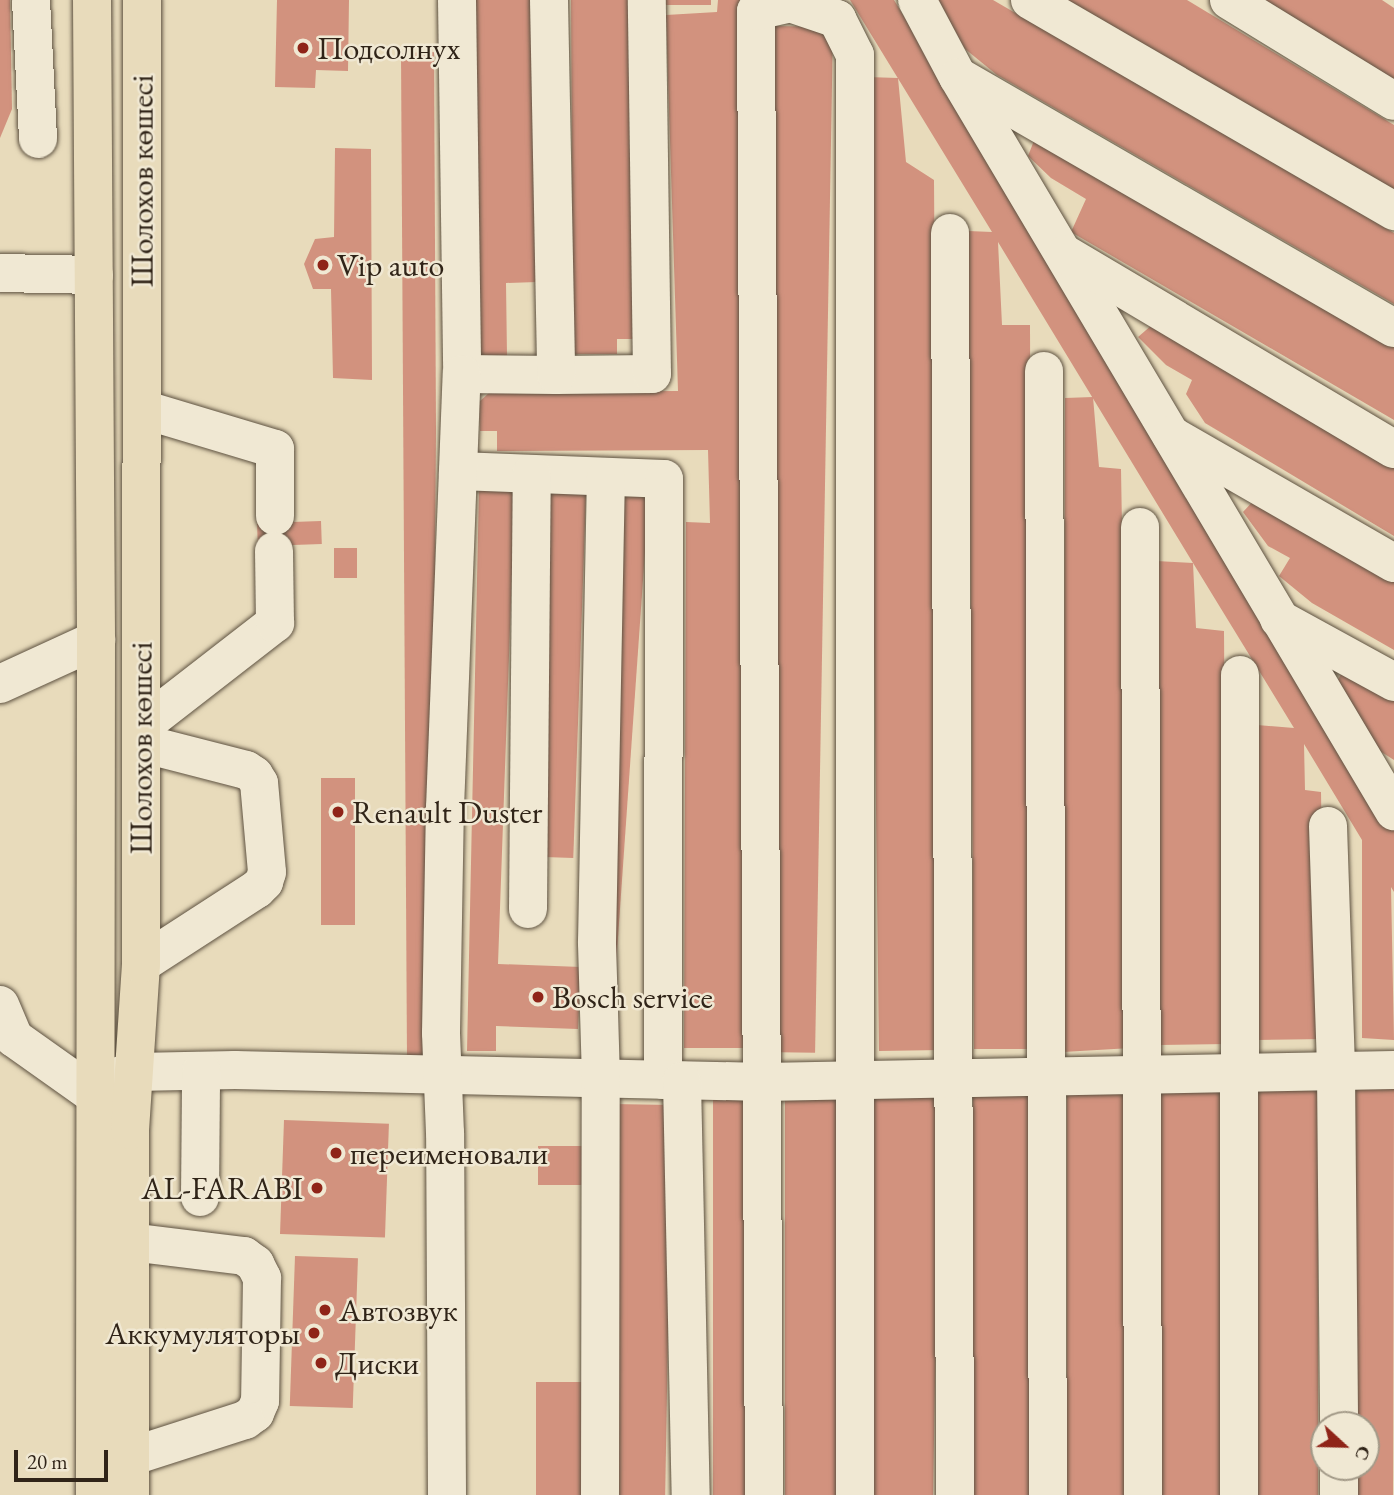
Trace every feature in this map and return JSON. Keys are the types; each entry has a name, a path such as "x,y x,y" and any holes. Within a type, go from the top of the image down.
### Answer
{"highway":[{"name":"Шолохов көшесі","path":"92,0 97,1089 95,1495"},
{"name":"Шолохов көшесі","path":"130,1495 130,1130 141,964 142,0"},
{"path":"96,640 141,638"}],"street":[{"path":"31,0 38,139"},
{"path":"447,1495 445,1133 441,1076 445,808 462,374 457,0"},
{"path":"549,0 556,374"},
{"path":"462,374 652,374 647,0"},
{"path":"918,0 958,77 1393,809"},
{"path":"1030,0 1394,211"},
{"path":"1229,0 1394,101"},
{"path":"764,1495 756,11 790,4 837,19 855,55 855,1495"},
{"path":"958,77 1394,328"},
{"path":"950,233 955,1495"},
{"path":"1061,252 1394,449"},
{"path":"0,273 94,275"},
{"path":"1044,371 1048,1495"},
{"path":"141,735 275,623 275,449 142,409"},
{"path":"1168,433 1394,563"},
{"path":"458,471 664,479 672,1081 691,1495"},
{"path":"528,909 532,474"},
{"path":"600,1495 601,1079 597,942 606,477"},
{"path":"1140,527 1143,1495"},
{"path":"1279,619 1394,681"},
{"path":"0,684 96,640"},
{"path":"1239,1495 1240,676"},
{"path":"141,735 254,775 259,783 267,872 264,882 257,889 141,964"},
{"path":"1328,826 1336,1071 1339,1411"},
{"path":"0,1005 14,1038 97,1089 135,1072 201,1071 763,1082 1394,1070"},
{"path":"200,1197 201,1071"},
{"path":"130,1242 244,1256 255,1264 262,1278 260,1401 255,1413 245,1420 130,1457"}],"building":[{"path":"0,0 10,0 12,109 0,138"},
{"path":"277,0 349,0 348,71 316,70 315,88 275,87"},
{"path":"470,0 534,0 537,282 506,283 507,356 474,356"},
{"path":"571,0 635,0 634,339 617,339 617,354 573,354"},
{"path":"666,0 711,0 711,5 666,5"},
{"path":"718,0 740,0 744,1048 684,1048 686,522 710,523 708,450 497,451 497,431 480,431 479,402 490,392 678,391 666,15 717,12"},
{"path":"850,0 894,0 1394,829 1394,892 1391,887 1394,1040 1362,1038 1362,840 1304,744 1305,790 1321,792 1325,1039 1257,1040 1257,725 1294,728 998,242 1002,325 1030,325 1033,1049 974,1049 968,231 992,232"},
{"path":"936,0 993,0 1394,233 1394,304 997,75 948,35"},
{"path":"1065,0 1187,0 1394,125 1394,195"},
{"path":"1265,0 1382,0 1394,8 1394,80"},
{"path":"774,26 833,27 815,1053 756,1052"},
{"path":"434,52 436,431 431,1058 407,1059 401,53"},
{"path":"867,77 898,78 906,162 934,180 940,1050 879,1051"},
{"path":"1037,133 1394,344 1394,420 1071,232 1086,199 1051,178 1028,156"},
{"path":"335,148 371,149 372,380 333,378 331,289 313,289 304,264 315,239 334,237"},
{"path":"1160,318 1394,461 1394,536 1205,423 1186,394 1192,380 1166,365 1138,337"},
{"path":"1093,397 1099,467 1121,469 1131,1048 1063,1052 1065,398"},
{"path":"479,487 515,487 498,964 581,967 578,1029 496,1026 496,1051 467,1051"},
{"path":"550,493 586,494 573,858 537,857"},
{"path":"621,493 649,495 610,1048 582,1046"},
{"path":"1255,499 1394,578 1394,650 1312,603 1279,576 1290,558 1268,546 1243,512"},
{"path":"321,521 322,544 258,546 257,523"},
{"path":"334,548 357,548 357,578 334,578"},
{"path":"1156,561 1193,563 1196,628 1224,631 1227,1044 1160,1045"},
{"path":"1346,666 1394,694 1394,760 1372,746 1336,683"},
{"path":"321,778 355,778 355,925 321,925"},
{"path":"1394,1086 1393,1495 1353,1495 1353,1481 1380,1481 1380,1411 1354,1411 1355,1087"},
{"path":"1161,1088 1222,1088 1222,1495 1161,1495"},
{"path":"1257,1088 1318,1088 1318,1411 1310,1411 1310,1481 1318,1481 1318,1495 1257,1495"},
{"path":"1067,1089 1127,1089 1127,1495 1067,1495"},
{"path":"973,1090 1033,1090 1033,1495 973,1495"},
{"path":"785,1094 841,1094 841,1495 785,1495"},
{"path":"873,1095 940,1096 933,1495 866,1495"},
{"path":"713,1096 749,1096 749,1495 713,1495"},
{"path":"612,1104 672,1105 665,1495 605,1495"},
{"name":"переименовали","path":"284,1120 389,1124 385,1238 280,1234"},
{"path":"538,1146 587,1146 587,1185 538,1185"},
{"name":"Автозвук","path":"295,1256 358,1258 353,1408 290,1406"},
{"path":"536,1382 590,1382 590,1495 536,1495"}],"place":[{"name":"Подсолнух","path":"303,48"},
{"name":"Vip auto","path":"323,265"},
{"name":"Renault Duster","path":"338,812"},
{"name":"Bosch service","path":"538,997"},
{"name":"переименовали","path":"336,1153"},
{"name":"AL-FARABI","path":"317,1188"},
{"name":"Автозвук","path":"325,1310"},
{"name":"Аккумуляторы","path":"314,1333"},
{"name":"Диски","path":"321,1363"}]}
